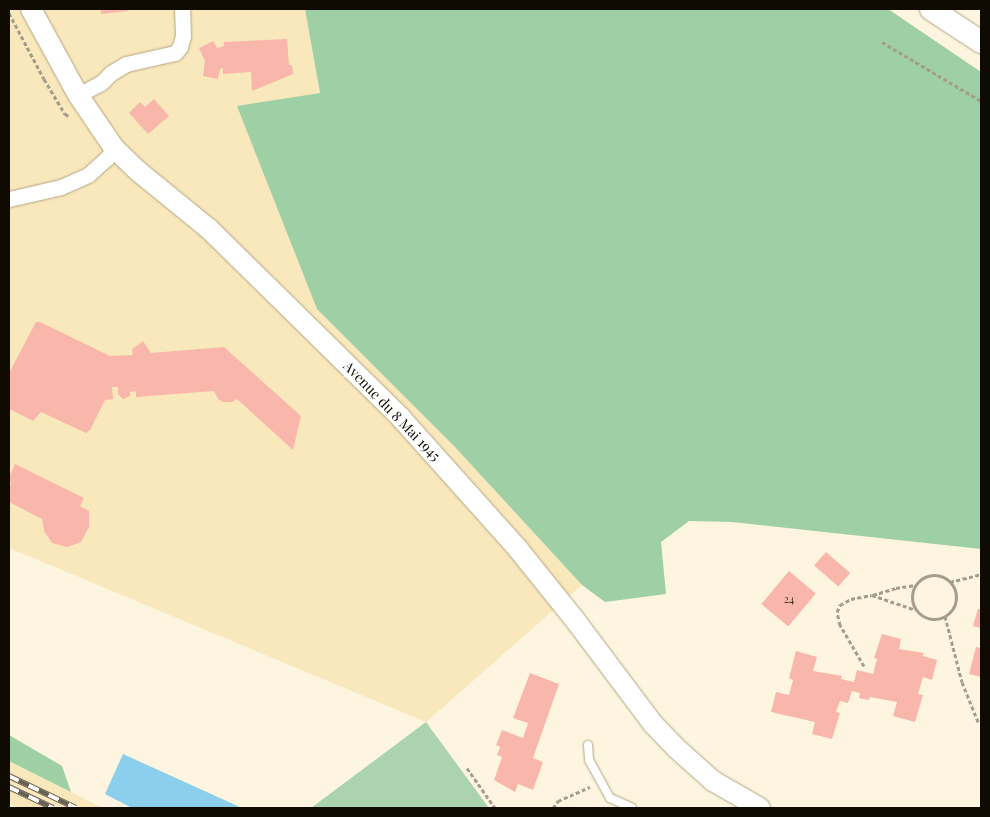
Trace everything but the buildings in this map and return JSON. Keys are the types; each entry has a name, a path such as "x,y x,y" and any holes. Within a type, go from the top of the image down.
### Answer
{"main road":[{"name":"Avenue du 8 Mai 1945","path":"31,9 78,95 114,148 138,171 209,229 401,418 529,562 653,724 676,748 713,781 760,808"},
{"path":"930,9 981,42"}],"street":[{"path":"78,95 101,83 111,73 126,64 175,53 180,47 183,36 182,9"},
{"path":"9,199 61,187 88,175 107,158 114,148"}],"lane":[{"path":"588,745 589,760 610,798 632,808"}],"path":[{"path":"882,42 981,101"},
{"path":"872,595 916,610 928,618 945,616 953,608 956,600 955,590 950,582 942,576 932,574 920,579 914,585 911,596 916,610"},
{"path":"950,582 981,574"},
{"path":"864,666 840,625 838,612 840,604 896,588 914,585"},
{"path":"945,616 962,682 979,724"},
{"path":"466,768 495,808"},
{"path":"553,808 558,802 600,782"}],"shaded area":[{"path":"9,9 305,9 320,93 238,106 454,446 582,585 426,722 9,548"},
{"path":"9,761 103,808 19,808 9,804"}],"green space":[{"path":"305,9 888,9 981,72 981,549 732,522 689,521 661,542 666,594 605,602 582,585 454,446 317,309 237,106 320,93"},
{"path":"426,722 489,808 311,808"},
{"path":"9,735 62,766 71,792 9,761"}],"water":[{"path":"123,754 242,808 132,808 105,794"}],"railway":[{"path":"9,776 76,808"},
{"path":"9,787 53,808"}]}
